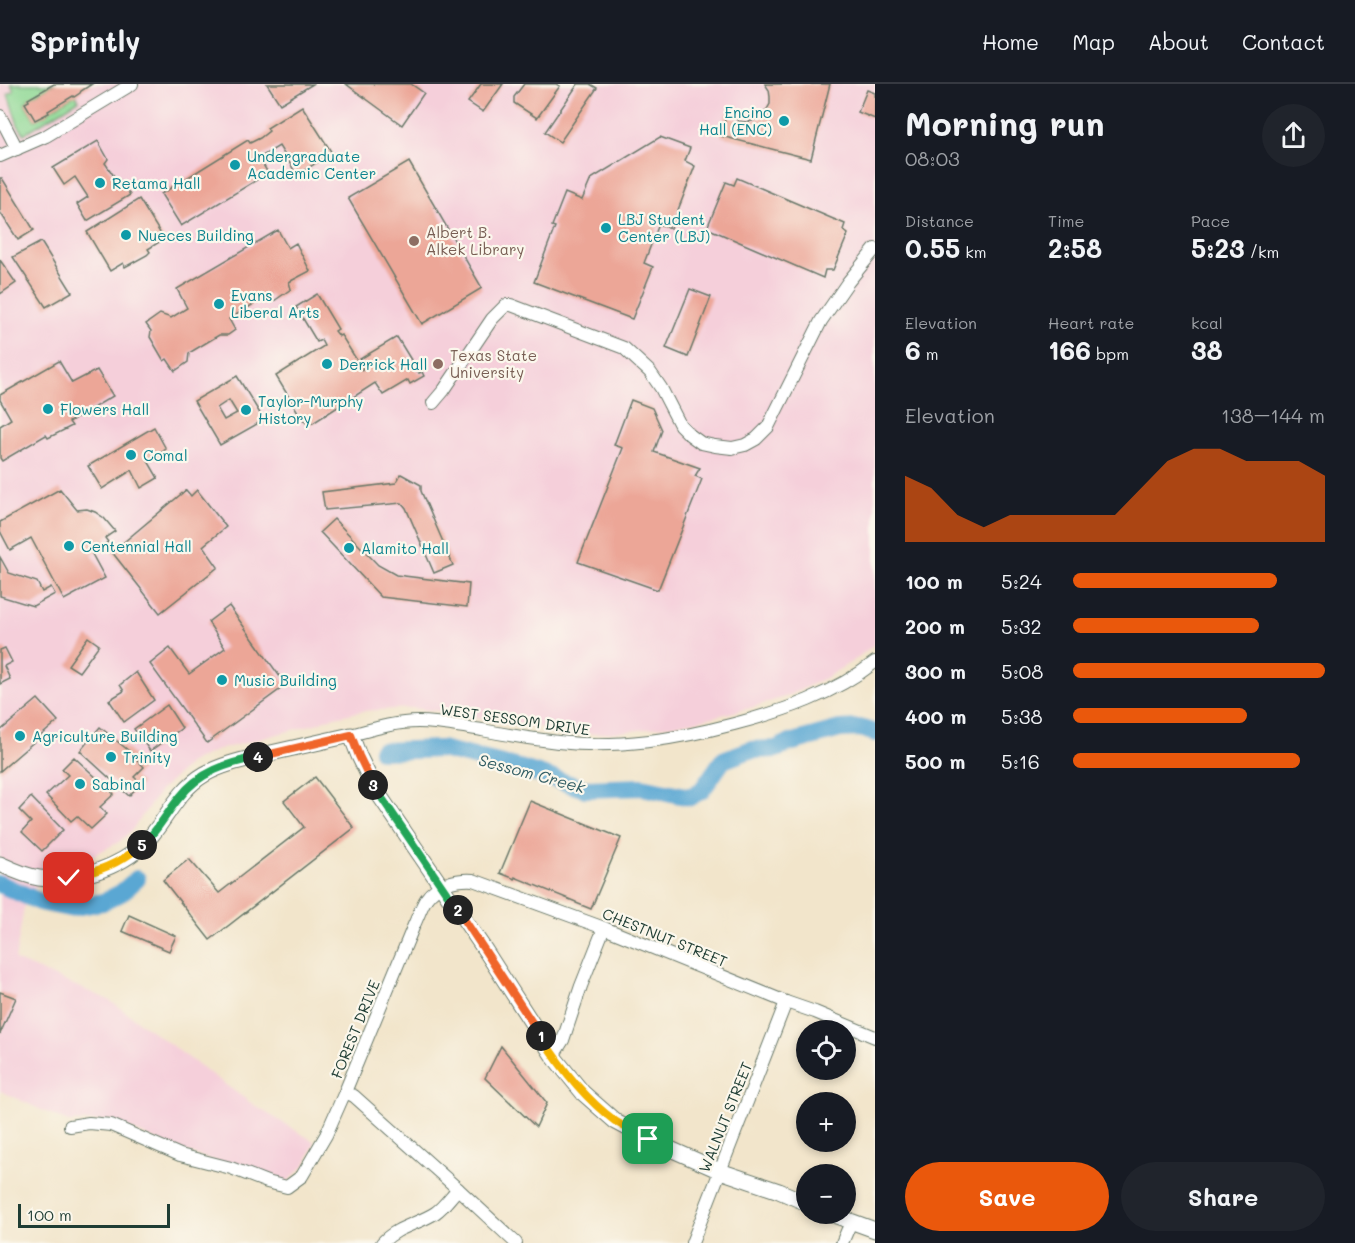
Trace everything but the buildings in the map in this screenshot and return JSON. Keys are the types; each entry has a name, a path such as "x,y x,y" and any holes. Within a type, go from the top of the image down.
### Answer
{"street":[{"path":"0,156 46,136 132,84"},
{"path":"0,116 17,149"},
{"path":"433,403 492,319 506,305 511,305 624,348 650,372 680,424 690,435 701,443 714,446 732,448 745,445 756,439 768,427 821,321 848,282 875,249"},
{"name":"WEST SESSOM DRIVE","path":"351,735 383,726 418,722 580,744 607,745 664,740 728,726 787,708 833,689 875,662"},
{"path":"0,864 18,873 41,878 69,878 93,873 115,864 145,843 181,794 207,773 242,760 351,735 375,789 485,950 553,1056 583,1093 616,1122 648,1139 720,1171 796,1198"},
{"name":"CHESTNUT STREET","path":"442,886 455,880 473,880 604,928 875,1037"},
{"name":"FOREST DRIVE","path":"69,1126 89,1123 111,1125 180,1155 231,1168 287,1187 302,1176 326,1135 414,925 427,898 442,886"},
{"path":"553,1056 562,1040 604,928"},
{"name":"WALNUT STREET","path":"692,1243 786,1002"},
{"path":"345,1092 354,1096 516,1243"},
{"path":"382,1243 390,1234 418,1223 437,1212 458,1189"},
{"path":"842,1243 849,1224"},
{"path":"856,1224 875,1230"}],"shaded area":[{"name":"Texas State University","path":"0,84 875,84 875,644 827,677 788,696 697,721 640,730 593,734 412,708 363,711 326,719 319,723 218,750 192,761 161,790 132,830 119,842 90,857 61,864 26,896 15,960 109,1000 255,1106 315,1142 305,1165 286,1183 180,1150 111,1121 68,1122 0,1091"}],"green space":[{"path":"11,84 54,84 25,103 35,120 73,96 76,95 79,100 24,134 18,125 8,94 14,91"}],"waterway":[{"name":"Sessom Creek","path":"382,751 441,749 523,769 585,789 642,787 690,797 702,790 723,760 750,750 776,749 789,743 840,729 860,728 875,733"},
{"name":"Sessom Creek","path":"0,884 40,902 69,908 103,902 121,893 137,879"}],"place":[{"name":"Encino Hall (ENC)","path":"784,121"},
{"name":"Undergraduate Academic Center","path":"235,165"},
{"name":"Retama Hall","path":"100,183"},
{"name":"LBJ Student Center (LBJ)","path":"606,228"},
{"name":"Nueces Building","path":"126,235"},
{"name":"Albert B. Alkek Library","path":"414,241"},
{"name":"Evans Liberal Arts","path":"219,304"},
{"name":"Derrick Hall","path":"327,364"},
{"name":"Texas State University","path":"438,364"},
{"name":"Flowers Hall","path":"48,409"},
{"name":"Taylor-Murphy History","path":"246,410"},
{"name":"Comal","path":"131,455"},
{"name":"Centennial Hall","path":"69,546"},
{"name":"Alamito Hall","path":"349,548"},
{"name":"Music Building","path":"222,680"},
{"name":"Agriculture Building","path":"20,736"},
{"name":"Trinity","path":"111,757"},
{"name":"Sabinal","path":"80,784"}],"route":[{"path":"69,878 93,873 130,855 145,843 181,794 207,773 242,760 351,735 375,789 485,950 553,1056 583,1093 604,1112 616,1122 648,1139"}]}
